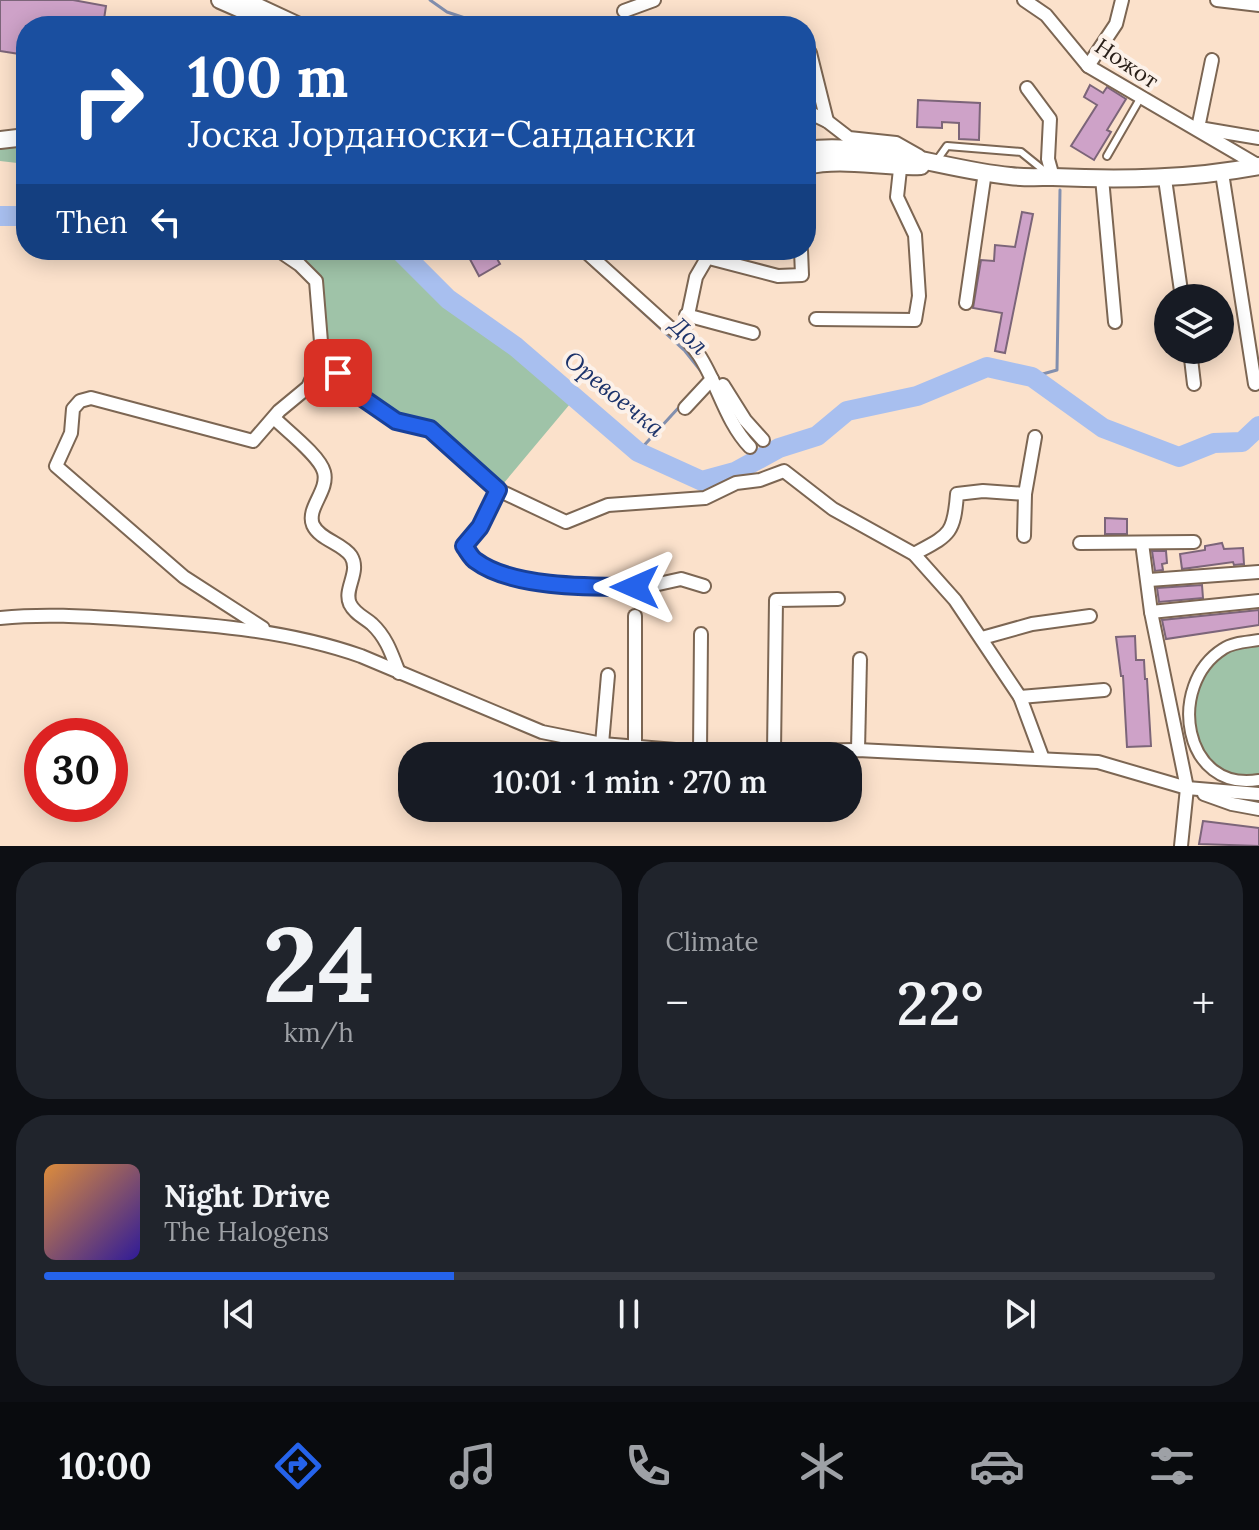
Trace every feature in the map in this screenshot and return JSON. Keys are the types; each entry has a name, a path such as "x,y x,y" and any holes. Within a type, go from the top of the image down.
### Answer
{"street":[{"path":"220,0 254,16"},
{"path":"243,0 277,16"},
{"path":"624,11 654,0"},
{"name":"Ножот","path":"1024,0 1046,15 1088,66 1259,166"},
{"name":"Ножот","path":"1040,0 1046,15"},
{"path":"1088,66 1116,24 1122,0"},
{"path":"1217,0 1259,5"},
{"path":"1198,128 1212,60"},
{"path":"816,77 827,121"},
{"path":"1027,88 1050,119 1048,159 1053,177"},
{"path":"816,116 849,138 896,143 934,165"},
{"name":"Ножот","path":"1198,128 1259,138"},
{"path":"816,149 1010,176 1165,179 1259,166"},
{"path":"816,164 901,161"},
{"path":"816,319 915,320 919,296 915,235 897,197 901,161"},
{"path":"966,303 985,172"},
{"path":"1222,173 1255,384"},
{"path":"1102,178 1115,322"},
{"path":"1165,179 1180,284"},
{"path":"269,632 184,577 56,466 71,433 73,409 80,401 91,398 253,441 279,411 308,387 322,354 316,281 293,260"},
{"path":"595,260 668,326 684,334 719,379 745,420 763,440"},
{"path":"684,334 696,277 706,260"},
{"path":"729,260 778,276 802,275 801,260"},
{"path":"686,315 753,333"},
{"path":"698,353 733,427 750,447"},
{"path":"322,354 354,392 396,421 430,429 498,490 566,522 608,505 705,498 736,483 760,480 784,471 833,509 914,554 955,600 1020,697 1043,759"},
{"path":"1192,364 1194,384"},
{"path":"685,408 712,379"},
{"path":"274,418 318,461 325,473 323,489 312,513 312,523 317,531 348,552 354,561 347,597 351,606 387,641 399,673"},
{"path":"1024,536 1025,494 1035,437"},
{"path":"498,490 480,527 464,546 475,561 505,575 568,587 645,587 681,579 704,586"},
{"path":"914,554 949,534 956,518 957,494 983,491 1025,494"},
{"path":"1080,543 1194,542"},
{"path":"1142,543 1151,612 1187,788 1181,846"},
{"path":"1149,580 1259,572"},
{"path":"774,742 776,600 838,599"},
{"path":"1151,612 1259,601"},
{"path":"0,618 55,614 269,632 331,645 542,732 592,742"},
{"path":"635,616 635,742"},
{"path":"982,638 1032,624 1090,616"},
{"path":"700,742 701,634"},
{"path":"1259,640 1223,649 1210,661 1193,690 1188,709 1192,741 1201,757 1216,771 1231,779 1246,782 1259,780"},
{"path":"858,742 860,659"},
{"path":"602,742 608,675"},
{"path":"1020,697 1104,690"},
{"path":"862,750 1098,762 1232,804 1259,809"},
{"path":"1187,788 1259,794"}],"lane":[{"path":"1107,156 1141,97"},
{"path":"934,165 947,146 1021,152 1053,177"}],"green space":[{"path":"16,138 16,163 0,161 0,140"},
{"path":"290,260 411,260 448,299 516,347 575,398 498,490 430,429 396,421 354,392 322,354 316,281"},
{"path":"1259,640 1259,780 1231,779 1201,757 1189,727 1193,690 1223,649"}],"building":[{"path":"0,0 73,0 106,6 104,16 16,16 16,53 0,51"},
{"path":"1090,85 1103,93 1107,87 1126,99 1107,130 1111,132 1094,160 1071,146 1097,105 1084,97"},
{"path":"918,100 980,103 979,140 959,139 959,123 942,122 942,128 917,127"},
{"path":"1022,212 1033,214 1005,353 995,351 1002,313 973,308 981,260 994,261 995,245 1015,247"},
{"path":"470,260 498,260 500,264 479,276"},
{"path":"1105,518 1127,519 1127,534 1105,534"},
{"path":"1222,543 1224,549 1243,548 1244,564 1234,565 1233,562 1182,569 1180,554 1205,550 1205,546"},
{"path":"1152,551 1166,551 1167,563 1162,564 1163,570 1155,571"},
{"path":"1202,585 1203,598 1159,602 1157,588"},
{"path":"1259,610 1259,625 1166,639 1162,620"},
{"path":"1135,636 1136,660 1144,660 1147,679 1151,746 1127,747 1123,676 1116,637"},
{"path":"1203,821 1259,828 1259,846 1199,844"}],"waterway":[{"name":"Дол","path":"430,0 459,16"},
{"path":"1032,377 1057,370 1060,190"},
{"name":"Оревоечка","path":"0,216 16,216"},
{"name":"Оревоечка","path":"409,260 448,299 516,347 638,452 702,481 735,472 779,448 817,436 847,411 917,396 987,367 1032,377 1103,428 1179,457 1214,443 1242,442 1259,426"},
{"name":"Дол","path":"586,260 685,351 704,375"},
{"name":"Дол","path":"638,452 681,405"}],"route":[{"path":"338,373 354,392 396,421 430,429 498,490 480,527 464,546 475,561 505,575 568,587 635,587"}]}
